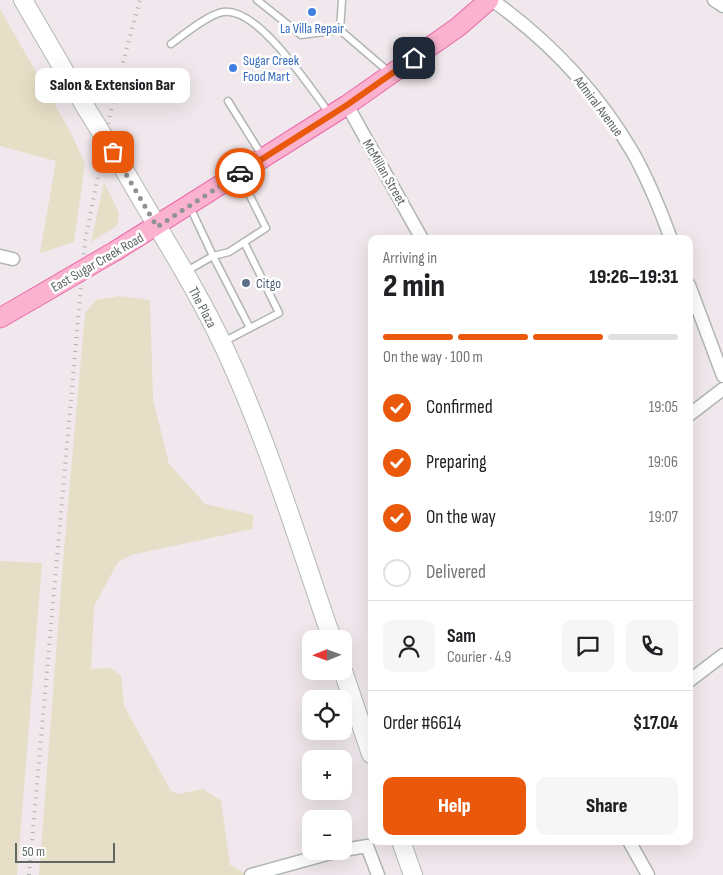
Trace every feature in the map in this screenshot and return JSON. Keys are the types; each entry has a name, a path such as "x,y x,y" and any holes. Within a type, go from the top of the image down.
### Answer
{"main road":[{"name":"The Plaza","path":"23,0 184,272 222,342 262,437 329,630"},
{"name":"East Sugar Creek Road","path":"0,318 157,227 339,110 458,26 491,0"},
{"path":"346,680 368,745"},
{"path":"402,845 413,875"}],"street":[{"name":"Admiral Avenue","path":"491,0 531,30 563,60 601,106 632,150 669,235"},
{"path":"714,0 723,6"},
{"name":"McMillan Street","path":"339,110 419,235"},
{"path":"693,296 723,376"},
{"path":"693,412 723,389"},
{"path":"693,678 723,655"},
{"path":"631,845 648,875"},
{"path":"352,849 367,846 378,875"},
{"path":"251,875 305,860"}],"lane":[{"path":"257,0 302,35 340,30 391,74"},
{"path":"340,30 342,0"},
{"path":"171,44 222,12 236,12 249,19 339,110"},
{"path":"228,101 263,158"},
{"path":"184,272 213,256 229,252 266,228 238,174"},
{"path":"189,206 250,328"},
{"path":"222,342 279,313 244,242"}],"shaded area":[{"path":"0,9 71,133 85,164 74,242 40,253 56,161 0,146"},
{"path":"104,182 119,213 117,226 91,242"},
{"path":"119,296 150,300 153,399 169,464 205,504 254,515 252,529 131,555 118,562 94,606 91,669 110,668 121,675 124,706 171,791 179,794 203,789 221,801 230,865 248,875 39,875 63,562 85,313 96,300"},
{"path":"0,561 42,563 17,875 0,875"}],"railway":[{"path":"29,875 85,241 114,95 140,0"}],"way so far":[{"path":"113,152 157,227 240,173"}],"place":[{"name":"La Villa Repair","path":"312,12"},
{"name":"Sugar Creek Food Mart","path":"233,68"},
{"name":"Salon & Extension Bar","path":"113,152"},
{"name":"Citgo","path":"246,283"}],"route":[{"path":"240,173 347,105 414,58"}]}
